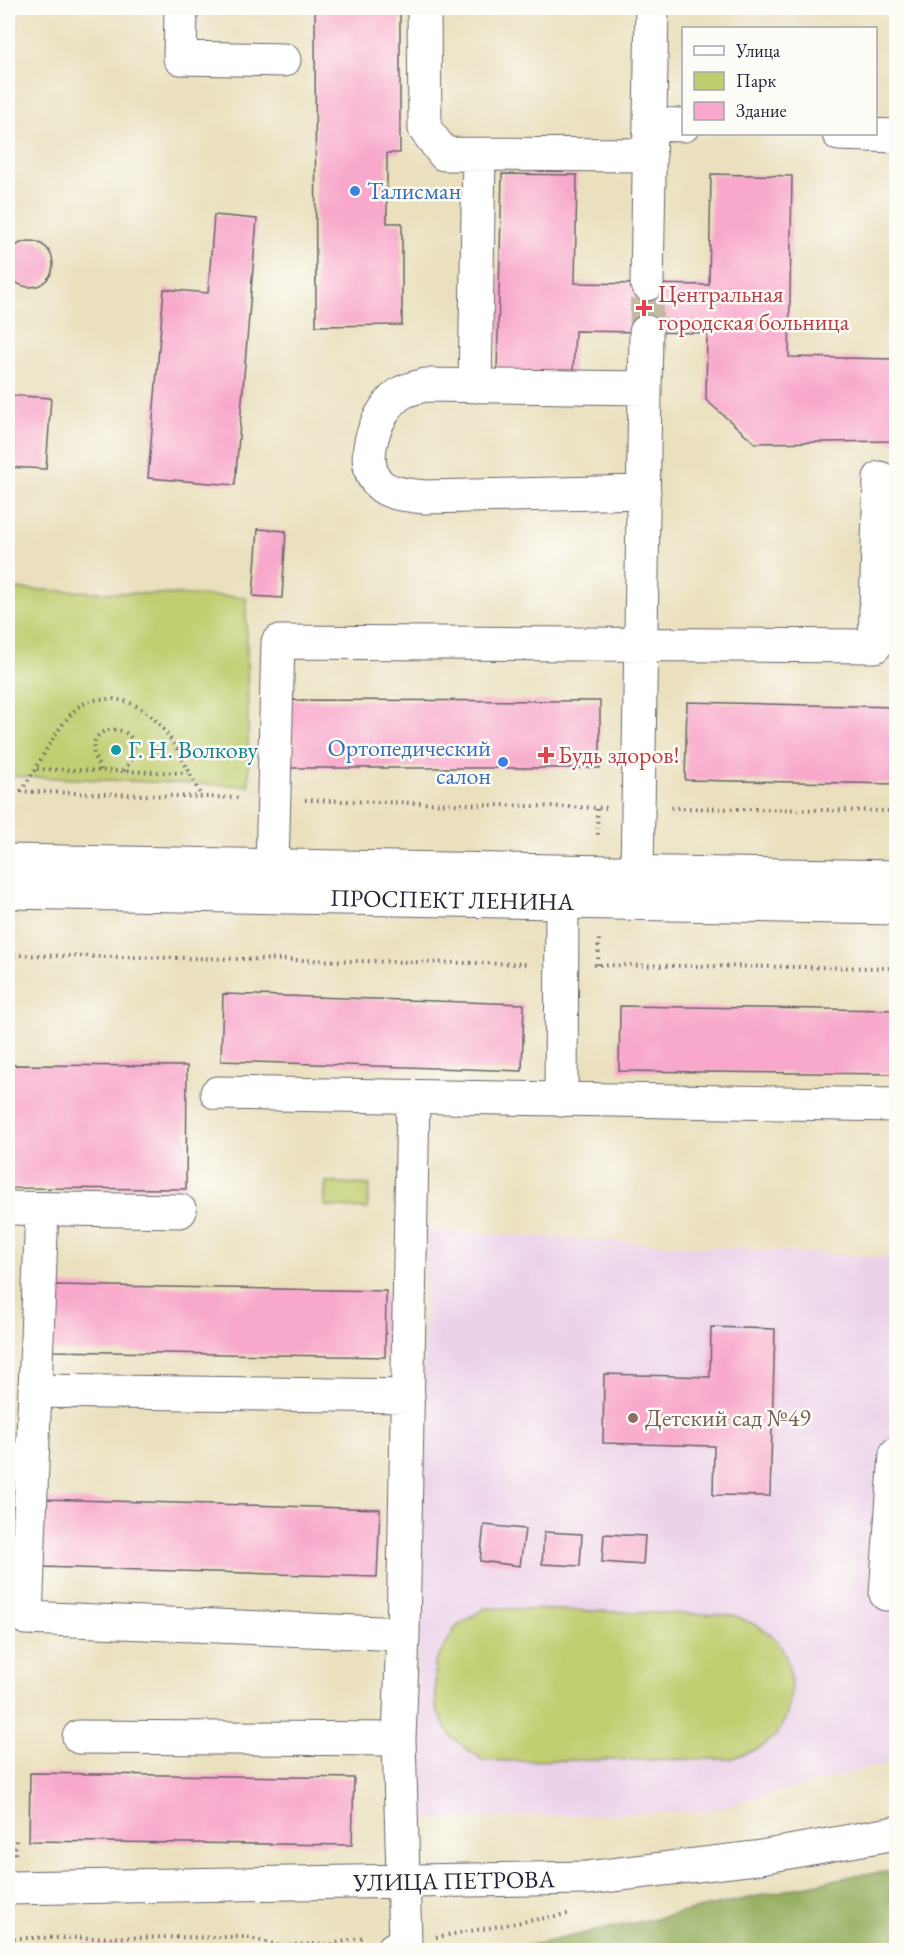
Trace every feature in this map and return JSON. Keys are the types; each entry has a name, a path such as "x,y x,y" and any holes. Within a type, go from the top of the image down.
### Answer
{"main road":[{"path":"182,8 180,58 284,60"},
{"path":"424,8 425,129 444,154 479,155 650,139 682,127"},
{"path":"647,284 652,8"},
{"path":"868,135 897,136"},
{"path":"475,386 479,155"},
{"path":"637,872 646,332"},
{"path":"644,492 424,497 398,493 379,484 370,465 369,443 380,417 401,393 425,385 645,388"},
{"path":"272,866 278,642 641,643 886,653 880,478"},
{"name":"ПРОСПЕКТ ЛЕНИНА","path":"8,861 897,877"},
{"name":"ПРОСПЕКТ ЛЕНИНА","path":"8,892 897,908"},
{"path":"561,1100 562,902"},
{"path":"216,1093 897,1105"},
{"path":"399,1946 404,1882 399,1738 413,1098"},
{"path":"8,1208 180,1211"},
{"path":"42,1210 26,1618 403,1634"},
{"path":"34,1390 408,1396"},
{"path":"897,1454 886,1594 897,1594"},
{"path":"79,1737 399,1738"},
{"name":"УЛИЦА ПЕТРОВА","path":"8,1888 587,1878 755,1858 897,1833"}],"path":[{"path":"21,791 37,769 59,728 77,708 95,699 117,698 138,705 164,727 201,796"},
{"path":"102,771 94,760 93,749 96,738 105,730 116,728 128,733 133,743 134,753 123,772"},
{"path":"37,769 190,773"},
{"path":"8,791 597,809 897,811"},
{"path":"597,809 598,848"},
{"path":"598,965 599,931"},
{"path":"8,955 897,968"},
{"path":"8,1938 246,1937 278,1945 332,1944 357,1936 399,1946"}],"shaded area":[{"path":"426,1230 896,1258 896,1761 708,1811 415,1820"}],"green space":[{"path":"8,589 246,597 249,786 8,776"},
{"path":"326,1182 370,1185 367,1209 324,1206"},
{"path":"485,1608 733,1615 773,1636 782,1648 787,1660 791,1686 787,1714 774,1737 764,1745 730,1759 484,1761 452,1738 436,1709 435,1663 456,1627"},
{"path":"896,1871 896,1950 508,1950 856,1875"}],"building":[{"path":"315,8 400,8 400,153 387,153 387,223 402,223 402,325 316,326"},
{"name":"Центральная городская больница","path":"502,174 577,175 575,283 709,285 711,174 792,176 789,357 896,359 896,441 755,443 706,400 707,333 575,331 573,373 497,372"},
{"path":"214,215 257,219 235,485 148,478 164,289 208,293"},
{"path":"30,241 46,248 53,264 46,280 30,287 14,280 7,264 14,248"},
{"path":"8,395 51,398 46,469 8,467"},
{"path":"258,529 286,531 282,598 253,596"},
{"path":"282,700 600,701 600,768 282,768"},
{"path":"687,702 896,707 896,784 685,780"},
{"path":"223,994 524,1004 522,1071 221,1061"},
{"path":"620,1006 896,1010 896,1074 619,1071"},
{"path":"8,1065 187,1066 186,1189 8,1188"},
{"path":"53,1285 386,1291 385,1357 52,1351"},
{"path":"711,1327 775,1329 770,1496 713,1495 714,1446 603,1443 604,1374 710,1377"},
{"path":"42,1499 380,1509 377,1577 40,1567"},
{"path":"484,1525 525,1529 520,1566 480,1561"},
{"path":"544,1532 582,1534 580,1566 542,1564"},
{"path":"604,1534 645,1536 643,1565 602,1562"},
{"path":"30,1773 354,1778 352,1845 29,1841"},
{"path":"81,1944 218,1949 218,1950 80,1950"},
{"path":"8,1947 59,1948 59,1950 8,1950"}],"tunnel":[{"path":"646,332 647,284"}],"place":[{"name":"Талисман","path":"355,191"},
{"name":"Центральная городская больница","path":"644,308"},
{"name":"Г. Н. Волкову","path":"116,750"},
{"name":"Будь здоров!","path":"546,755"},
{"name":"Ортопедический салон","path":"503,762"},
{"name":"Детский сад №49","path":"633,1418"}]}
